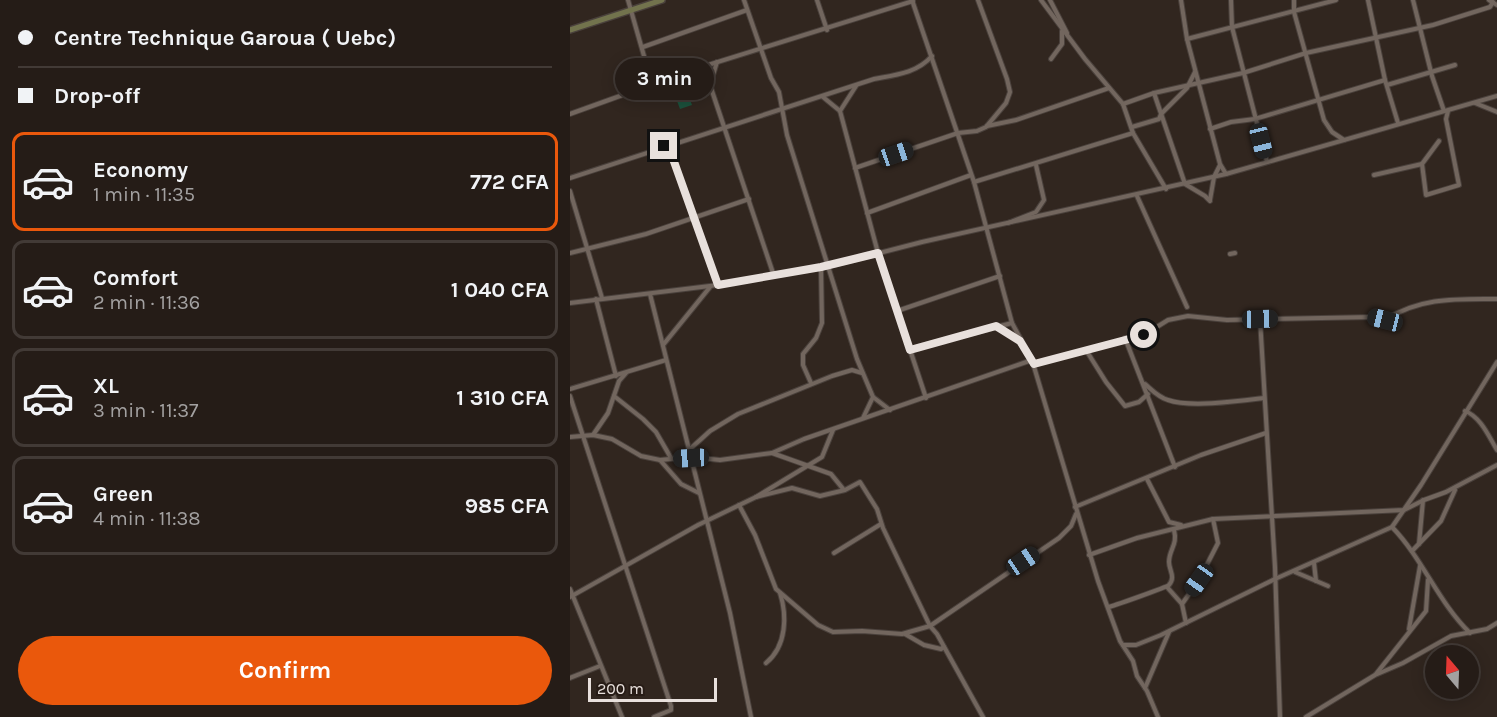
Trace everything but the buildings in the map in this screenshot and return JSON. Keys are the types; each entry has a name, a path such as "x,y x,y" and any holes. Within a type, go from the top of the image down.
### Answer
{"main road":[{"path":"570,30 662,0"}],"street":[{"path":"628,0 648,70 646,86"},
{"path":"744,0 778,92 787,135 857,359 873,397 890,410"},
{"path":"817,0 827,30"},
{"path":"978,0 1010,92 1006,103 986,127"},
{"path":"1041,0 1123,104 1133,133 1166,189"},
{"path":"1050,0 1068,37"},
{"path":"1181,0 1187,39 1210,129 1220,164 1226,174"},
{"path":"1231,0 1232,27 1267,162"},
{"path":"1294,0 1294,12 1327,127 1345,140"},
{"path":"1187,39 1336,0"},
{"path":"1368,0 1386,83 1398,123"},
{"path":"1413,0 1431,71 1446,111 1459,185 1426,195 1422,164"},
{"path":"570,114 662,80 761,48 827,30 913,1 974,182 1011,323 1033,362"},
{"path":"1123,104 1154,93 1187,88 1243,73 1306,53 1432,25 1490,7 1493,2"},
{"path":"643,47 747,10"},
{"path":"1051,59 1062,44 1064,37 1061,28"},
{"path":"570,178 857,84 921,67 932,56"},
{"path":"710,85 717,62"},
{"path":"1210,129 1455,66"},
{"path":"648,70 662,80"},
{"path":"693,70 710,85 774,276"},
{"path":"1132,127 1159,119 1161,114 1187,88 1196,71"},
{"path":"840,111 857,84"},
{"path":"855,168 958,133 977,131 1016,120 1110,88"},
{"path":"1154,93 1185,184 1205,195 1210,201 1214,177 1220,164"},
{"path":"823,96 840,111 878,253 926,398"},
{"path":"570,303 718,285 828,266 1226,174 1497,96"},
{"path":"1474,103 1497,112"},
{"path":"1254,112 1266,115"},
{"path":"714,131 721,117"},
{"path":"974,182 1036,165 1133,133"},
{"path":"672,156 678,141"},
{"path":"1374,175 1422,164 1439,141"},
{"path":"664,146 672,156 718,285"},
{"path":"1005,225 1036,212 1044,200 1036,165"},
{"path":"867,213 971,175"},
{"path":"570,191 602,298"},
{"path":"1137,196 1188,307"},
{"path":"570,253 626,239 749,199"},
{"path":"811,383 802,360 806,350 816,338 822,323 821,267"},
{"path":"897,311 1000,276"},
{"path":"663,345 710,286"},
{"path":"650,294 730,613 751,717"},
{"path":"570,437 593,435 612,439 641,456 660,460 691,458 720,460 771,453 804,439 1033,362 1144,335 1168,320 1188,316 1227,320 1373,317 1385,320 1403,308 1423,303 1458,299 1497,299"},
{"path":"596,300 616,376"},
{"path":"1260,319 1275,579 1280,717"},
{"path":"910,350 1011,323"},
{"path":"1011,323 1033,362 1089,555 1106,605 1122,645 1158,717"},
{"path":"996,326 1020,341"},
{"path":"1125,338 1175,467"},
{"path":"1086,350 1106,382 1125,406 1139,402 1148,394"},
{"path":"852,370 857,359"},
{"path":"570,389 666,360"},
{"path":"1122,645 1136,645 1169,632 1275,579 1392,527 1496,365"},
{"path":"689,451 722,422 811,383 852,370 862,373"},
{"path":"593,435 608,413 619,381 626,373"},
{"path":"1144,383 1160,396 1175,402 1232,402 1264,398"},
{"path":"570,396 671,706 671,710 654,717"},
{"path":"614,396 643,418 656,432 671,458"},
{"path":"862,420 873,397"},
{"path":"1465,411 1475,417 1497,450"},
{"path":"571,596 756,497 822,457 833,430"},
{"path":"1075,507 1219,448 1266,433"},
{"path":"771,453 831,474 845,490"},
{"path":"660,460 681,484 699,493"},
{"path":"1089,555 1137,538 1213,519 1404,510 1458,487 1497,465"},
{"path":"1147,478 1169,522 1185,525"},
{"path":"756,497 792,488 820,496 845,490 860,482 877,509 881,524 930,626 945,647 983,717"},
{"path":"1412,551 1441,521 1451,496 1458,487"},
{"path":"1419,544 1424,500"},
{"path":"739,505 755,535 772,583 825,631 904,634 930,626 1059,538 1071,526 1077,513"},
{"path":"1182,604 1199,580 1218,543 1213,519"},
{"path":"834,553 881,524"},
{"path":"1392,527 1412,551 1458,622 1470,633"},
{"path":"1106,605 1109,608 1167,587 1172,579 1169,562 1176,542 1174,530"},
{"path":"1314,563 1316,581"},
{"path":"1409,630 1420,564"},
{"path":"1294,572 1328,586"},
{"path":"1375,675 1426,610 1428,579"},
{"path":"1167,587 1182,604 1186,623"},
{"path":"570,589 622,717"},
{"path":"766,663 779,649 785,622 780,592"},
{"path":"1458,622 1458,635"},
{"path":"1306,717 1375,675 1458,635 1487,629 1497,623"},
{"path":"1145,688 1169,632"},
{"path":"904,634 924,645 941,649 945,647"},
{"path":"570,678 600,666"}],"green space":[{"path":"683,81 692,105 680,109 671,85"}],"route":[{"path":"664,146 672,156 718,285 821,267 878,253 910,350 996,326 1005,334 1020,341 1034,364 1125,338 1144,335"}]}
